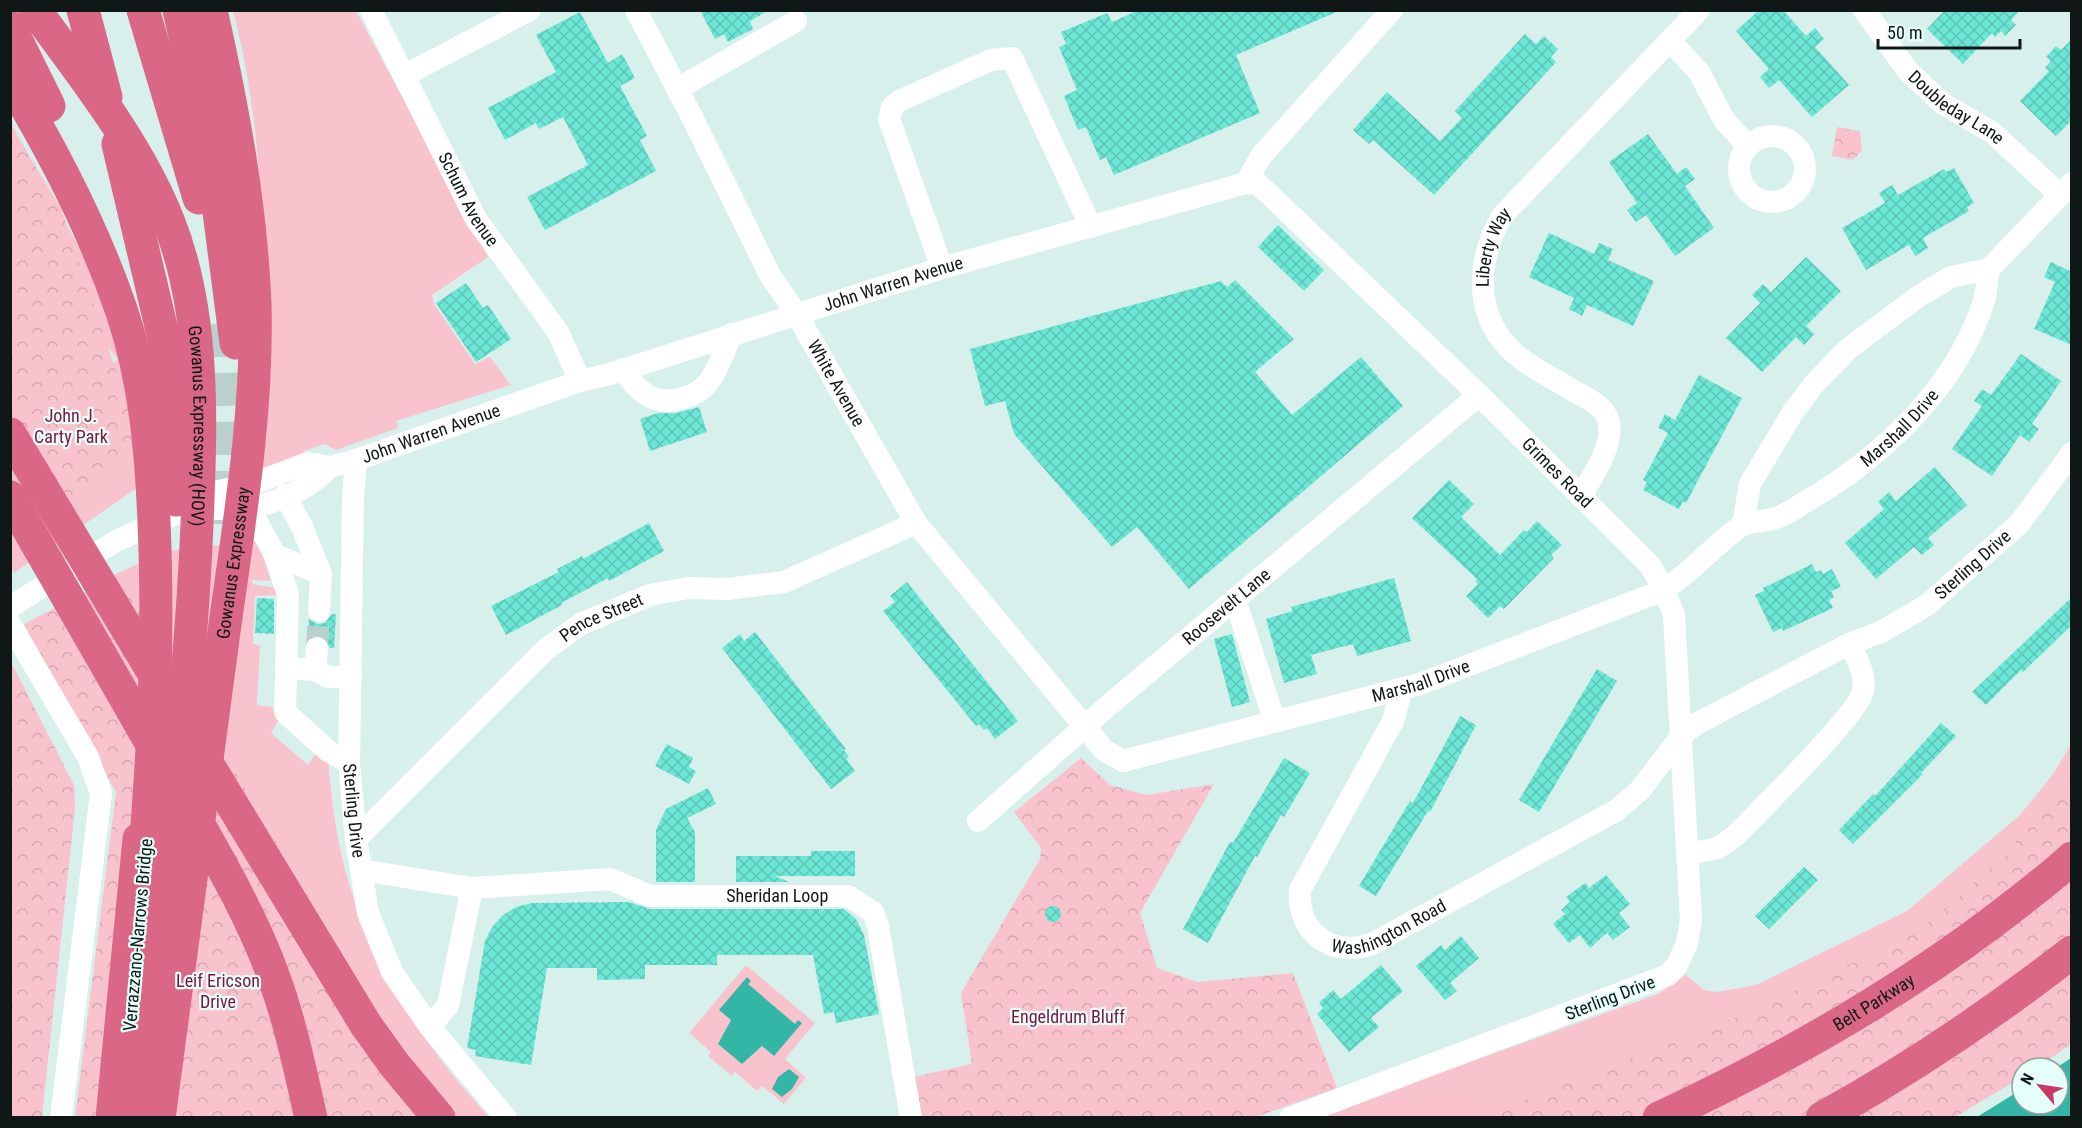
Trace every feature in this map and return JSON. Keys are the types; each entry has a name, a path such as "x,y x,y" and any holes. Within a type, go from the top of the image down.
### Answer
{"highway":[{"name":"Gowanus Expressway (HOV)","path":"35,10 135,154 153,185 169,222 183,266 193,317 199,464 195,568 186,681 159,920"},
{"path":"82,10 148,268 164,339 172,406 180,551 172,669 154,752"},
{"path":"143,10 196,185 213,269 220,324"},
{"path":"179,10 210,143 234,321 244,514"},
{"name":"Gowanus Expressway","path":"159,1118 244,514 254,379 251,237 242,164 211,10"},
{"path":"10,27 90,185 137,314 178,503 163,551 149,727 112,1118"},
{"path":"10,80 60,166 92,233 123,314 144,401 150,446 155,545 157,627 154,752"},
{"path":"10,97 84,244 178,503"},
{"path":"10,434 342,989 394,1064 439,1118"},
{"path":"10,497 232,883 263,948 290,1026 311,1118"},
{"name":"Verrazzano-Narrows Bridge","path":"124,1118 154,752"},
{"name":"Belt Parkway","path":"1660,1117 1748,1075 1831,1029 1904,984 1952,952 2072,858"},
{"path":"124,1118 159,920"},
{"path":"152,1118 159,920"},
{"name":"Verrazzano-Narrows Bridge","path":"137,1118 159,920"},
{"path":"1821,1118 1872,1090 1972,1028 2072,952"}],"street":[{"name":"Schum Avenue","path":"371,10 476,219 558,332 580,381"},
{"path":"405,75 530,10"},
{"name":"White Avenue","path":"636,10 765,266 780,293 796,313 916,523 1084,727"},
{"path":"1246,183 1261,156 1392,10"},
{"name":"Liberty Way","path":"1581,496 1608,440 1609,421 1601,407 1528,364 1509,348 1487,313 1482,289 1485,258 1491,236 1502,216 1699,10"},
{"name":"Doubleday Lane","path":"1863,10 1908,71 1942,103 1993,134 2066,189"},
{"path":"677,89 785,20"},
{"path":"1670,41 1699,72 1724,120 1748,146"},
{"path":"942,268 889,119 892,107 899,101 991,60 1012,58 1091,227"},
{"name":"John Warren Avenue","path":"10,607 178,503 217,491 249,485 308,463 330,467 356,460 580,381 796,313 942,268 1246,183"},
{"name":"Grimes Road","path":"1246,183 1258,184 1479,395 1650,565 1664,590 1674,615 1688,854"},
{"path":"1743,525 1750,484 1793,412 1831,366 1865,335 1951,277 1989,269 2066,189"},
{"name":"Marshall Drive","path":"1084,727 1104,750 1123,761 1402,689 1644,600 1664,590 1690,573 1743,525 1776,519 1802,505 1852,472 1904,428 1951,368 1978,319 1984,302 1989,269"},
{"path":"623,369 635,388 657,400 673,401 698,393 708,383 732,334"},
{"name":"Roosevelt Lane","path":"978,820 1084,727 1479,395"},
{"name":"Sterling Drive","path":"1682,735 1713,715 1849,644 1881,632 1927,605 2019,524 2072,453"},
{"name":"Sterling Drive","path":"356,460 353,497 349,763 356,839 368,913 392,972 430,1027 506,1118"},
{"name":"John Warren Avenue","path":"178,503 244,514 315,482 330,467"},
{"path":"285,495 302,527 321,574 319,611"},
{"path":"244,514 275,555 288,595 285,712 328,751 349,763"},
{"name":"Pence Street","path":"356,839 545,650 580,624 650,596 688,588 727,589 784,582 916,523"},
{"path":"275,555 321,574"},
{"path":"1235,600 1275,722"},
{"path":"15,632 88,757 101,793 62,1118"},
{"path":"1688,854 1718,848 1735,836 1844,720 1863,694 1864,675 1849,644"},
{"path":"286,668 316,659 328,677 351,677"},
{"name":"Washington Road","path":"1402,689 1393,721 1300,890 1302,915 1308,928 1329,946 1358,949 1372,944 1617,810 1640,790 1682,735"},
{"name":"Sterling Drive","path":"1290,1118 1668,975 1677,965 1687,943 1691,920 1688,854"},
{"name":"Sheridan Loop","path":"361,870 472,888 610,879 650,896 848,896 873,912 878,926 911,1118"},
{"path":"430,1027 448,1005 472,888"}],"green space":[{"path":"233,11 356,11 488,257 432,295 434,304 475,364 490,357 511,385 396,421 398,428 336,450 325,444 304,451 296,463 257,472 262,298 259,182 246,68"},
{"path":"10,121 147,372 183,456 14,573 11,567 11,539 70,405 118,359 50,282 11,209"},
{"name":"John J. Carty Park","path":"10,124 61,208 143,451 11,546"},
{"path":"1837,127 1860,131 1862,150 1853,160 1832,156"},
{"path":"255,541 259,545 271,581 252,580 253,584 276,588 279,595 255,596 253,644 260,645 257,705 272,707 279,720 271,733 308,765 319,749 328,756 338,839 350,887 374,950 406,1010 425,1038 445,1066 489,1117 456,1117 382,1028 111,576 166,551"},
{"name":"Leif Ericson Drive","path":"120,574 382,1022 434,1090 460,1117 75,1117 116,792 24,624"},
{"path":"10,660 74,785 75,808 42,1117 11,1117"},
{"path":"2071,744 2071,838 1615,1117 1315,1118 1658,994 1686,975 1704,990 1717,992 1756,985 1907,911 2020,815 2054,773"},
{"name":"Engeldrum Bluff","path":"1081,758 1110,785 1147,795 1214,784 1140,913 1157,968 1197,982 1293,973 1337,1088 1256,1117 921,1118 913,1077 972,1064 961,993 1040,859 1041,848 1014,812"},
{"path":"2071,772 2071,1044 2054,1056 2010,1056 2010,1084 1955,1117 1479,1118 1769,1004 1921,929 2004,857"},
{"path":"746,965 815,1023 785,1059 806,1078 784,1104 762,1086 757,1091 735,1072 732,1076 708,1056 711,1052 689,1033"}],"shaded area":[{"path":"747,977 751,981 748,984 795,1024 798,1020 802,1023 774,1056 762,1046 742,1064 718,1044 731,1020 719,1010"},
{"path":"2070,1059 2071,1117 1977,1117 2010,1096 2010,1116 2070,1116"},
{"path":"789,1069 799,1077 792,1089 782,1097 772,1089 778,1077"}],"building":[{"path":"700,10 769,10 750,21 753,29 728,42 724,34 715,39"},
{"path":"1139,10 1341,10 1236,55 1260,113 1114,175 1106,157 1100,160 1086,127 1078,130 1064,96 1077,90 1059,47 1066,44 1061,32 1107,13 1112,22"},
{"path":"1759,10 1783,10 1806,36 1815,28 1824,39 1815,47 1849,85 1812,117 1779,80 1769,88 1760,77 1769,69 1736,31"},
{"path":"1945,10 2020,10 2011,20 2016,25 2005,36 2001,31 1995,37 1992,33 1963,64 1927,29"},
{"path":"580,12 608,63 622,54 635,78 620,86 647,136 640,140 656,171 545,230 527,197 588,165 563,117 539,129 536,123 505,140 488,108 556,72 536,35"},
{"path":"1525,34 1536,44 1544,36 1558,49 1551,57 1556,62 1434,195 1373,140 1369,144 1353,130 1387,92 1440,141 1462,118 1455,111"},
{"path":"2072,39 2072,120 2056,136 2020,101 2049,71 2045,68 2051,61 2046,57 2056,46 2061,50"},
{"path":"1648,134 1677,174 1686,167 1695,179 1685,186 1714,228 1675,256 1646,215 1636,222 1627,210 1637,203 1609,162"},
{"path":"1954,168 1974,203 1967,207 1969,211 1923,238 1928,248 1915,256 1909,245 1866,270 1842,228 1885,203 1879,193 1892,185 1898,195 1944,169 1946,172"},
{"path":"1278,225 1324,270 1304,291 1258,247"},
{"path":"1549,233 1594,254 1599,243 1613,249 1608,260 1654,281 1633,326 1587,305 1582,316 1569,309 1574,298 1529,277"},
{"path":"1806,257 1841,291 1806,326 1814,334 1804,345 1796,337 1762,372 1726,338 1760,303 1752,295 1763,284 1771,292"},
{"path":"2051,262 2072,272 2072,345 2034,329 2055,282 2044,277"},
{"path":"1235,280 1294,339 1255,372 1292,415 1361,357 1403,406 1189,589 1137,527 1112,547 1014,434 1005,401 985,406 970,349 1221,281 1227,287"},
{"path":"466,283 483,308 488,305 511,339 476,362 436,303"},
{"path":"2021,354 2061,381 2032,424 2039,429 2029,442 2020,435 1992,476 1952,449 1982,406 1974,401 1982,389 1991,395"},
{"path":"1699,375 1742,398 1686,503 1683,501 1679,509 1643,490 1647,482 1643,480 1668,433 1658,428 1665,414 1675,420"},
{"path":"699,407 707,432 650,451 640,419 658,413 676,413"},
{"path":"1935,467 1967,505 1928,538 1934,545 1922,555 1914,547 1876,579 1845,543 1884,509 1878,502 1889,492 1896,501"},
{"path":"1449,480 1474,504 1461,517 1500,555 1524,530 1527,532 1537,521 1562,545 1551,555 1554,558 1504,609 1500,606 1488,618 1466,596 1478,584 1475,581 1477,579 1412,518"},
{"path":"649,523 664,551 609,581 608,578 506,635 491,606 559,572 557,569 582,556 583,559"},
{"path":"1812,564 1816,572 1821,570 1823,574 1832,569 1841,587 1831,591 1834,597 1829,600 1833,608 1783,631 1782,628 1773,632 1755,595 1764,591 1763,588"},
{"path":"1394,578 1411,641 1357,656 1353,644 1311,655 1317,674 1284,683 1266,619 1293,611 1291,607"},
{"path":"907,582 1018,721 995,739 987,728 984,730 979,724 976,726 883,611 895,602 890,596"},
{"path":"2072,597 2072,625 1986,705 1972,692"},
{"path":"257,598 274,599 274,634 255,633"},
{"path":"332,614 336,614 334,648 330,648 324,637 318,635 308,639 309,619 318,624 325,623"},
{"path":"755,632 846,749 844,750 849,757 846,759 855,771 831,789 722,648 740,634 744,641"},
{"path":"1232,634 1250,702 1232,707 1214,639"},
{"path":"1597,669 1617,681 1539,812 1519,800"},
{"path":"1460,716 1476,725 1430,812 1428,811 1376,896 1359,886 1410,801 1413,803"},
{"path":"1941,723 1956,736 1921,773 1923,774 1853,844 1839,830 1873,794 1875,796"},
{"path":"667,744 693,758 689,767 696,771 689,784 655,766"},
{"path":"1284,758 1310,773 1284,817 1281,815 1257,857 1255,856 1208,943 1183,929 1230,842 1233,843"},
{"path":"708,788 716,804 687,818 695,832 695,882 656,882 656,830 666,809"},
{"path":"811,851 855,851 855,876 775,876 789,882 736,882 736,856 811,856"},
{"path":"1804,867 1818,880 1769,929 1755,916"},
{"path":"1606,875 1630,904 1619,913 1630,927 1613,940 1607,933 1590,948 1580,935 1569,943 1553,924 1565,914 1561,910 1570,902 1566,897 1585,883 1589,888"},
{"path":"629,902 650,909 844,909 856,919 864,935 879,1014 836,1023 834,1012 824,1014 813,955 717,955 717,965 645,965 645,979 597,980 597,968 547,968 531,1065 475,1056 476,1050 467,1048 485,941 492,927 503,915 516,907 532,903"},
{"path":"1053,906 1059,908 1061,914 1059,920 1053,922 1047,920 1045,914 1047,908"},
{"path":"1461,936 1479,958 1450,983 1457,991 1445,1000 1416,966 1441,945 1445,950"},
{"path":"1381,965 1403,991 1371,1018 1379,1027 1349,1052 1317,1014 1323,1008 1319,1003 1333,990 1341,999"}],"tunnel":[{"path":"221,324 225,439 223,524"},
{"path":"317,648 319,611"}]}
